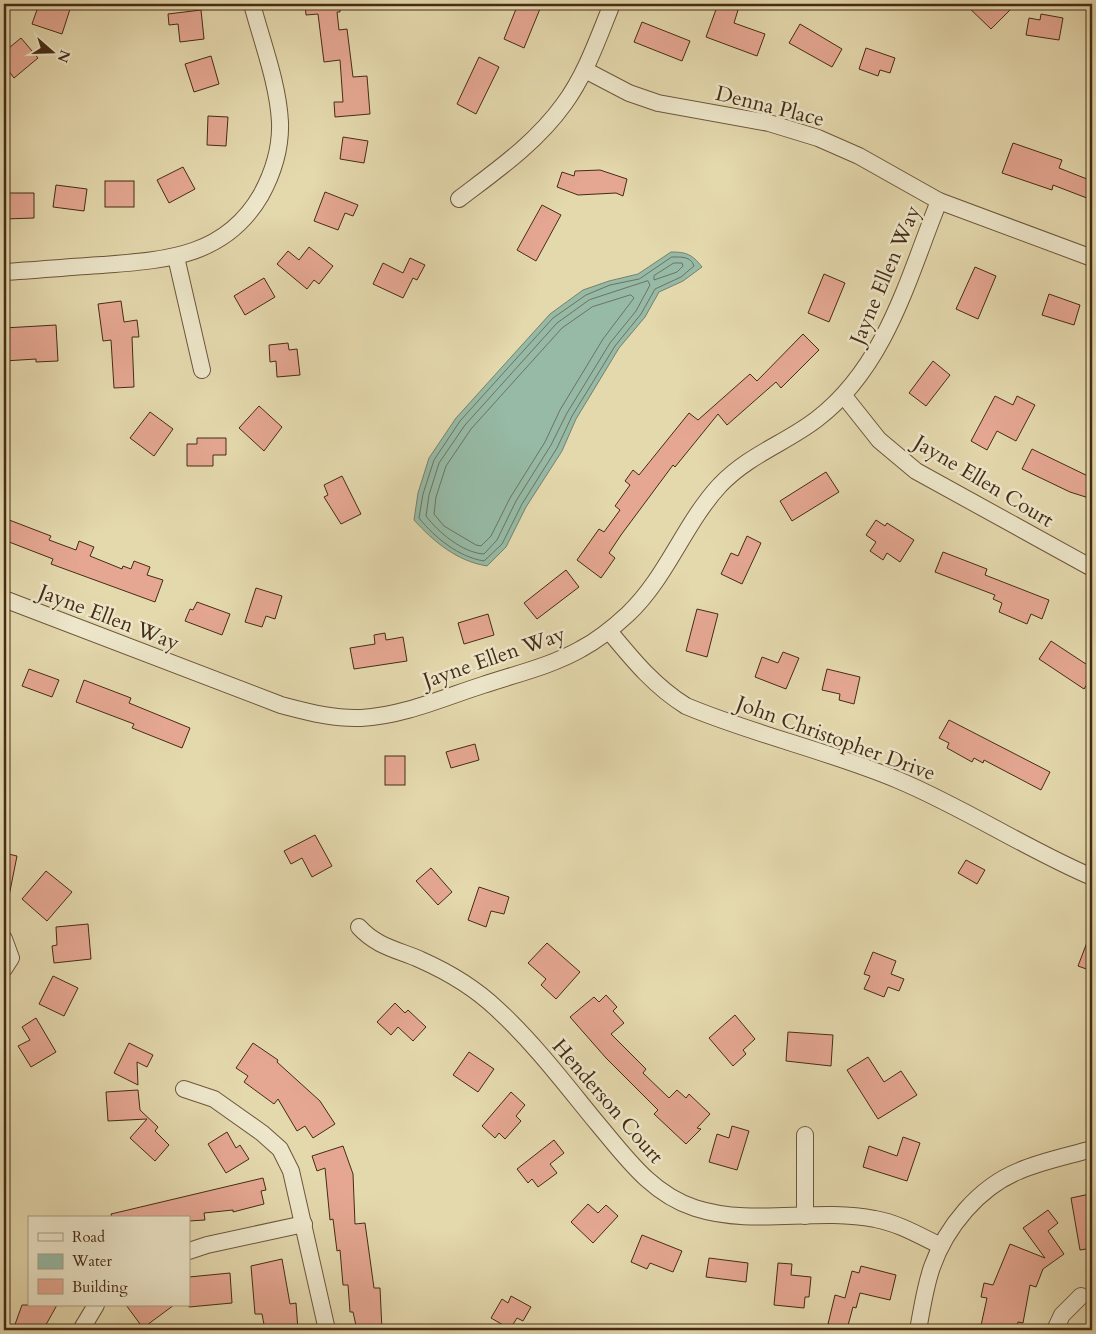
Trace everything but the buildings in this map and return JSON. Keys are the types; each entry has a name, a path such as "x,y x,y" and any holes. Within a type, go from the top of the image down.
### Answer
{"street":[{"path":"4,272 176,257 196,251 230,231 257,202 274,166 279,146 280,122 277,97 252,4"},
{"path":"460,200 516,156 539,135 565,104 585,70 612,4"},
{"name":"Denna Place","path":"585,70 629,93 658,103 770,123 818,138 859,156 939,201 1092,258"},
{"name":"Jayne Ellen Way","path":"4,599 281,705 328,716 362,718 405,710 554,662 581,649 609,631 630,613 650,590 691,522 721,484 759,453 816,420 844,396 866,368 883,340 939,201"},
{"path":"176,257 202,370"},
{"name":"Jayne Ellen Court","path":"844,396 879,440 916,471 1092,568"},
{"name":"John Christopher Drive","path":"609,631 649,679 666,694 686,706 899,780 955,806 1067,867 1092,877"},
{"name":"Henderson Court","path":"359,927 379,944 421,960 452,975 496,1008 524,1036 633,1166 665,1194 693,1208 724,1216 852,1216 876,1219 898,1226 941,1246"},
{"path":"4,939 11,958 4,969"},
{"path":"184,1089 214,1099 256,1128 280,1149 291,1171 327,1330"},
{"path":"805,1134 805,1216"},
{"path":"918,1330 927,1286 941,1246 955,1223 974,1202 994,1185 1019,1171 1092,1149"},
{"path":"190,1251 207,1245 304,1224"},
{"path":"1055,1330 1062,1315 1081,1296"},
{"path":"81,1330 95,1306"}],"water":[{"path":"671,252 688,255 695,259 702,267 683,281 659,292 645,317 619,348 576,419 562,451 526,507 506,547 487,566 466,560 438,543 414,520 418,493 429,458 456,418 550,314 583,290 638,274"}]}
